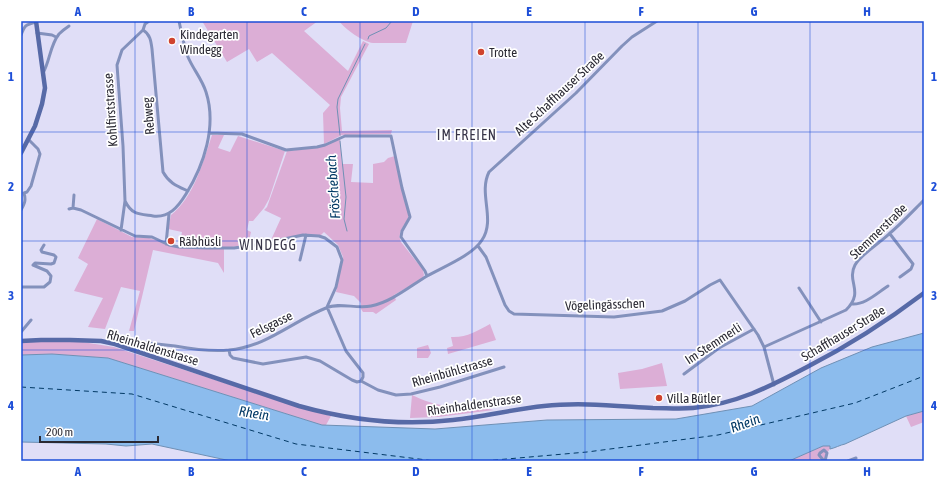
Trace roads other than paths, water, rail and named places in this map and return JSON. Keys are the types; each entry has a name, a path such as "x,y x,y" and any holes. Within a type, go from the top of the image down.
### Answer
{"main road":[{"path":"21,153 35,126 42,104 44,88 36,22"},
{"name":"Schaffhauser Straße","path":"772,386 828,356 861,336 924,293"},
{"name":"Rheinhaldenstrasse","path":"21,341 70,340 115,344 312,409 340,416 384,421 406,422 452,420 535,407 567,404 691,408 717,405 772,386"}],"street":[{"name":"Kohlfirststrasse","path":"149,21 144,23 143,30 122,50 116,65 123,146 125,202 129,209 135,213 158,217 169,214"},
{"path":"166,244 169,214 181,202 188,191 197,173 210,133 210,110 207,93 188,57 181,32 180,21"},
{"name":"Alte Schaffhauser Straße","path":"478,246 484,238 488,221 485,189 489,172 576,93 632,37 657,21"},
{"path":"21,35 24,26 36,22"},
{"path":"43,73 47,66 56,38 69,26"},
{"name":"Rebweg","path":"143,30 147,32 150,37 152,49 163,172 167,180 188,191"},
{"path":"37,34 56,38"},
{"path":"210,133 242,134 286,150 317,147 345,136 392,136 402,188 410,217 402,231 401,237 427,276 451,264 478,246"},
{"path":"21,210 26,198 22,192 27,192 31,186 40,154 38,149 28,140"},
{"path":"72,208 74,194"},
{"name":"Stemmerstraße","path":"852,304 855,295 853,270 856,264 890,234 924,200"},
{"path":"121,230 125,202"},
{"path":"69,209 72,208 81,210 134,236 152,237 166,244 188,248 234,248 306,235 325,238 337,247 341,254 342,260 336,287 326,307 346,351 363,373 363,378 361,381"},
{"path":"890,234 913,264 911,269 900,277"},
{"path":"300,260 306,235"},
{"path":"21,287 44,287 50,282 50,273 34,265 35,263 51,264 56,260 54,255 42,252 41,250 44,245"},
{"name":"Vögelingässchen","path":"478,246 486,258 505,305 509,312 514,314 614,317 662,311 685,301 720,280 764,346 772,386"},
{"name":"Felsgasse","path":"115,344 116,341 120,340 205,350 229,350 243,348 274,336 314,312 326,307 360,307 379,304 427,276"},
{"path":"764,346 821,322 846,310 852,304 863,302 888,286"},
{"path":"799,288 821,322"},
{"path":"21,332 31,320"},
{"name":"Im Stemmerli","path":"684,374 719,348 754,329"},
{"name":"Rheinbühlstrasse","path":"229,350 230,355 233,358 263,364 306,357 320,361 352,380 357,382 361,381 378,390 396,395 411,394 440,387 504,367"},
{"path":"848,461 856,458"}],"water":[{"name":"Rhein","path":"924,333 924,411 906,416 845,444 830,449 830,446 823,446 789,461 231,461 152,444 126,446 106,444 21,442 21,355 52,354 108,358 322,425 435,429 547,420 676,419 752,406 821,368 872,347"}],"waterway":[{"name":"Fröschebach","path":"368,39 369,36 386,28 392,21"},
{"name":"Fröschebach","path":"340,135 337,107 338,99 365,44"},
{"name":"Fröschebach","path":"340,141 346,197 344,219 347,231"}],"place":[{"name":"Kindegarten Windegg","path":"172,41"},
{"name":"Trotte","path":"481,52"},
{"name":"Räbhüsli","path":"171,241"},
{"name":"Villa Bütler","path":"659,398"}],"district":[{"name":"IM FREIEN","path":"467,135"},
{"name":"WINDEGG","path":"268,245"}]}
